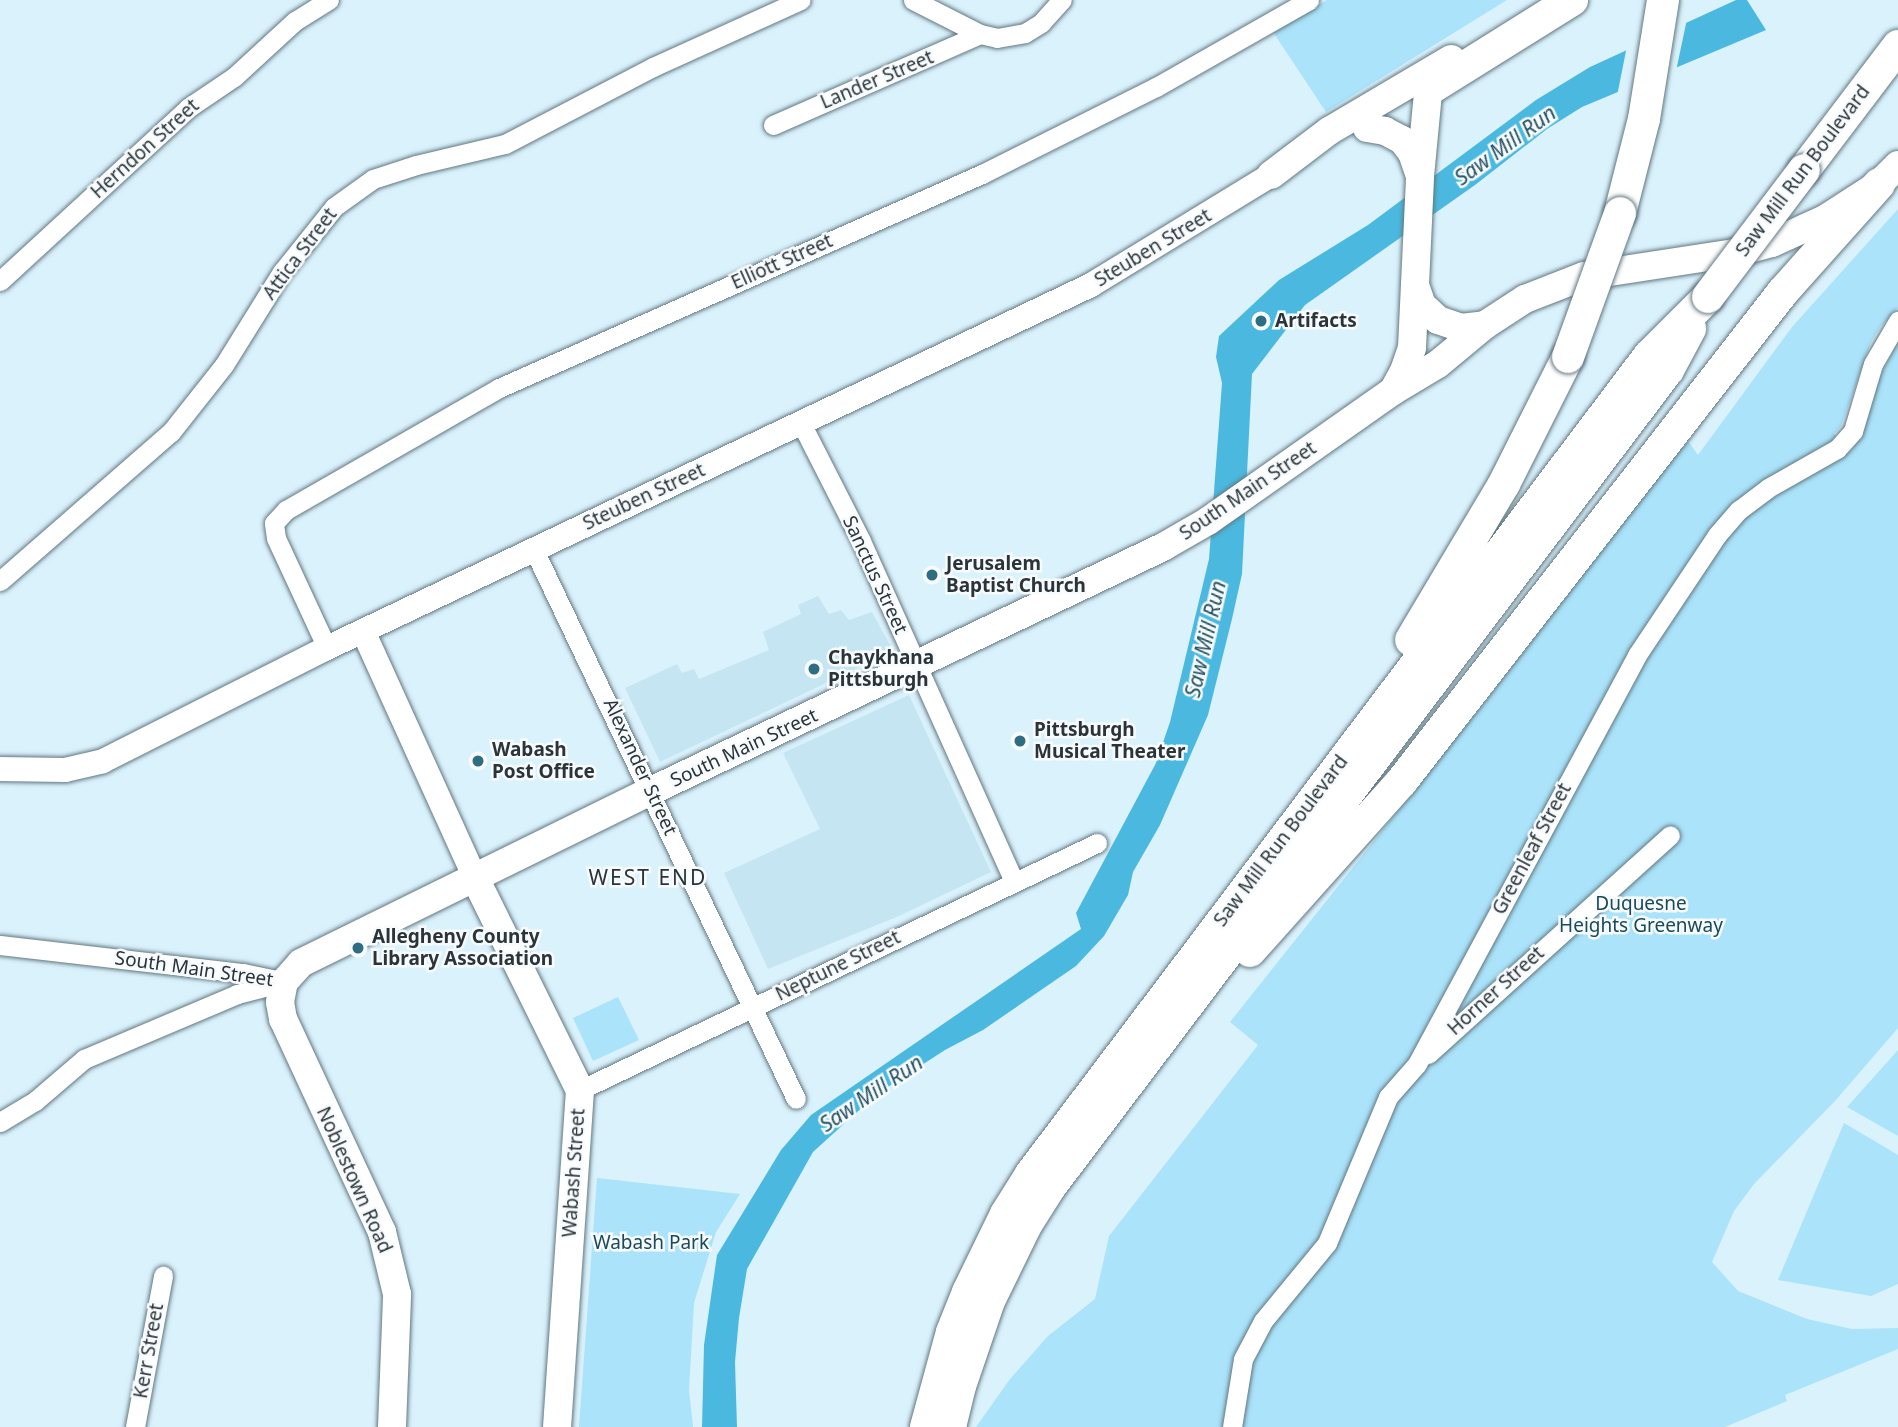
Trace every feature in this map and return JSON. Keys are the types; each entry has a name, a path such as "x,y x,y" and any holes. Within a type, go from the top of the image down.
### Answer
{"highway":[{"path":"1429,81 1572,0"},
{"path":"1320,790 1498,495 1568,356 1620,213 1644,119 1660,4"},
{"name":"Saw Mill Run Boulevard","path":"926,1427 937,1380 964,1302 985,1252 1024,1184 1649,356 1708,297 1898,46"},
{"path":"1112,1102 1402,781 1782,293 1889,174"},
{"name":"Saw Mill Run Boulevard","path":"950,1427 974,1340 1007,1263 1050,1187 1668,370 1708,297"}],"main road":[{"name":"Steuben Street","path":"1271,175 1338,146 1367,128 1545,0"},
{"name":"Steuben Street","path":"1271,175 1329,131 1395,89 1429,81"},
{"path":"1393,391 1412,348 1420,176 1429,81"},
{"path":"1367,128 1385,131 1402,140 1412,153 1420,176"},
{"name":"South Main Street","path":"284,982 292,971 314,955 651,791 1129,565 1208,521 1393,391 1438,364 1485,325 1525,299 1584,276 1734,253 1772,243 1807,229 1889,174"},
{"path":"1414,283 1422,305 1438,320 1461,328 1485,325"},
{"name":"Wabash Street","path":"475,878 580,1090 557,1427"},
{"name":"Noblestown Road","path":"284,982 280,1002 283,1019 382,1233 391,1268 397,1294 392,1427"}],"street":[{"name":"Herndon Street","path":"0,281 188,108 234,77 295,21 329,0"},
{"name":"Attica Street","path":"0,581 152,451 179,422 223,365 282,272 334,207 373,179 416,165 505,144 653,67 801,0"},
{"path":"913,0 980,34 997,38 1025,33 1041,23 1062,0"},
{"name":"Elliott Street","path":"327,648 276,538 274,523 286,510 499,388 982,174 1156,87 1309,0"},
{"name":"Lander Street","path":"773,125 980,34"},
{"name":"Steuben Street","path":"0,769 65,770 103,761 327,648 1101,280 1271,175"},
{"name":"Greenleaf Street","path":"1232,1427 1242,1359 1263,1321 1326,1243 1388,1097 1417,1064 1637,655 1685,580 1717,535 1739,510 1768,488 1838,449 1853,431 1873,364 1898,321"},
{"name":"Sanctus Street","path":"801,423 860,541 1014,881"},
{"name":"Alexander Street","path":"534,550 796,1099"},
{"name":"Wabash Street","path":"363,631 475,878"},
{"name":"Horner Street","path":"1417,1064 1670,835"},
{"name":"Neptune Street","path":"580,1090 1097,843"},
{"name":"South Main Street","path":"0,945 243,973 284,982"},
{"path":"0,1122 35,1101 84,1059 237,993 284,982"},
{"name":"Kerr Street","path":"135,1427 163,1276"}],"shaded area":[{"path":"818,596 829,614 841,610 849,620 872,612 890,645 889,653 660,762 625,688 677,664 682,673 694,669 699,679 769,650 763,632 801,614 798,605"},
{"path":"909,695 991,872 899,916 768,969 724,873 820,829 783,753"}],"green space":[{"path":"1327,0 1507,0 1326,112 1273,32"},
{"name":"Duquesne Heights Greenway","path":"1898,209 1898,308 1881,326 1871,342 1841,426 1834,434 1849,452 1862,437 1872,392 1898,341 1898,1028 1835,1101 1754,1184 1734,1211 1712,1262 1738,1291 1807,1319 1852,1329 1898,1328 1898,1349 1785,1395 1787,1401 1725,1427 976,1427 1010,1379 1048,1336 1095,1299 1109,1236 1258,1045 1230,1022 1491,694 1686,438 1698,455 1792,327"},
{"path":"618,997 639,1040 593,1061 573,1018"},
{"path":"1898,1050 1898,1136 1847,1107"},
{"path":"1844,1123 1898,1155 1898,1284 1871,1296 1778,1280"},
{"name":"Wabash Park","path":"597,1178 740,1194 716,1232 694,1303 689,1390 693,1427 579,1427"}],"water":[{"name":"Saw Mill Run","path":"1736,0 1747,0 1766,30 1582,107 1547,129 1475,185 1305,305 1252,374 1242,574 1232,619 1208,715 1160,825 1133,872 1128,895 1104,936 1076,966 983,1030 945,1050 877,1094 813,1152 747,1269 735,1362 737,1427 702,1427 704,1345 717,1255 781,1150 811,1115 1081,929 1076,913 1156,763 1170,722 1209,559 1222,383 1216,357 1219,336 1279,280 1368,225 1536,100 1590,67"}],"pier":[{"path":"1687,19 1676,71 1617,96 1627,46"}],"place":[{"name":"Artifacts","path":"1261,321"},
{"name":"Jerusalem Baptist Church","path":"932,575"},
{"name":"Chaykhana Pittsburgh","path":"814,669"},
{"name":"Pittsburgh Musical Theater","path":"1020,741"},
{"name":"Wabash Post Office","path":"478,761"},
{"name":"Allegheny County Library Association","path":"358,948"}],"district":[{"name":"WEST END","path":"648,877"}]}
